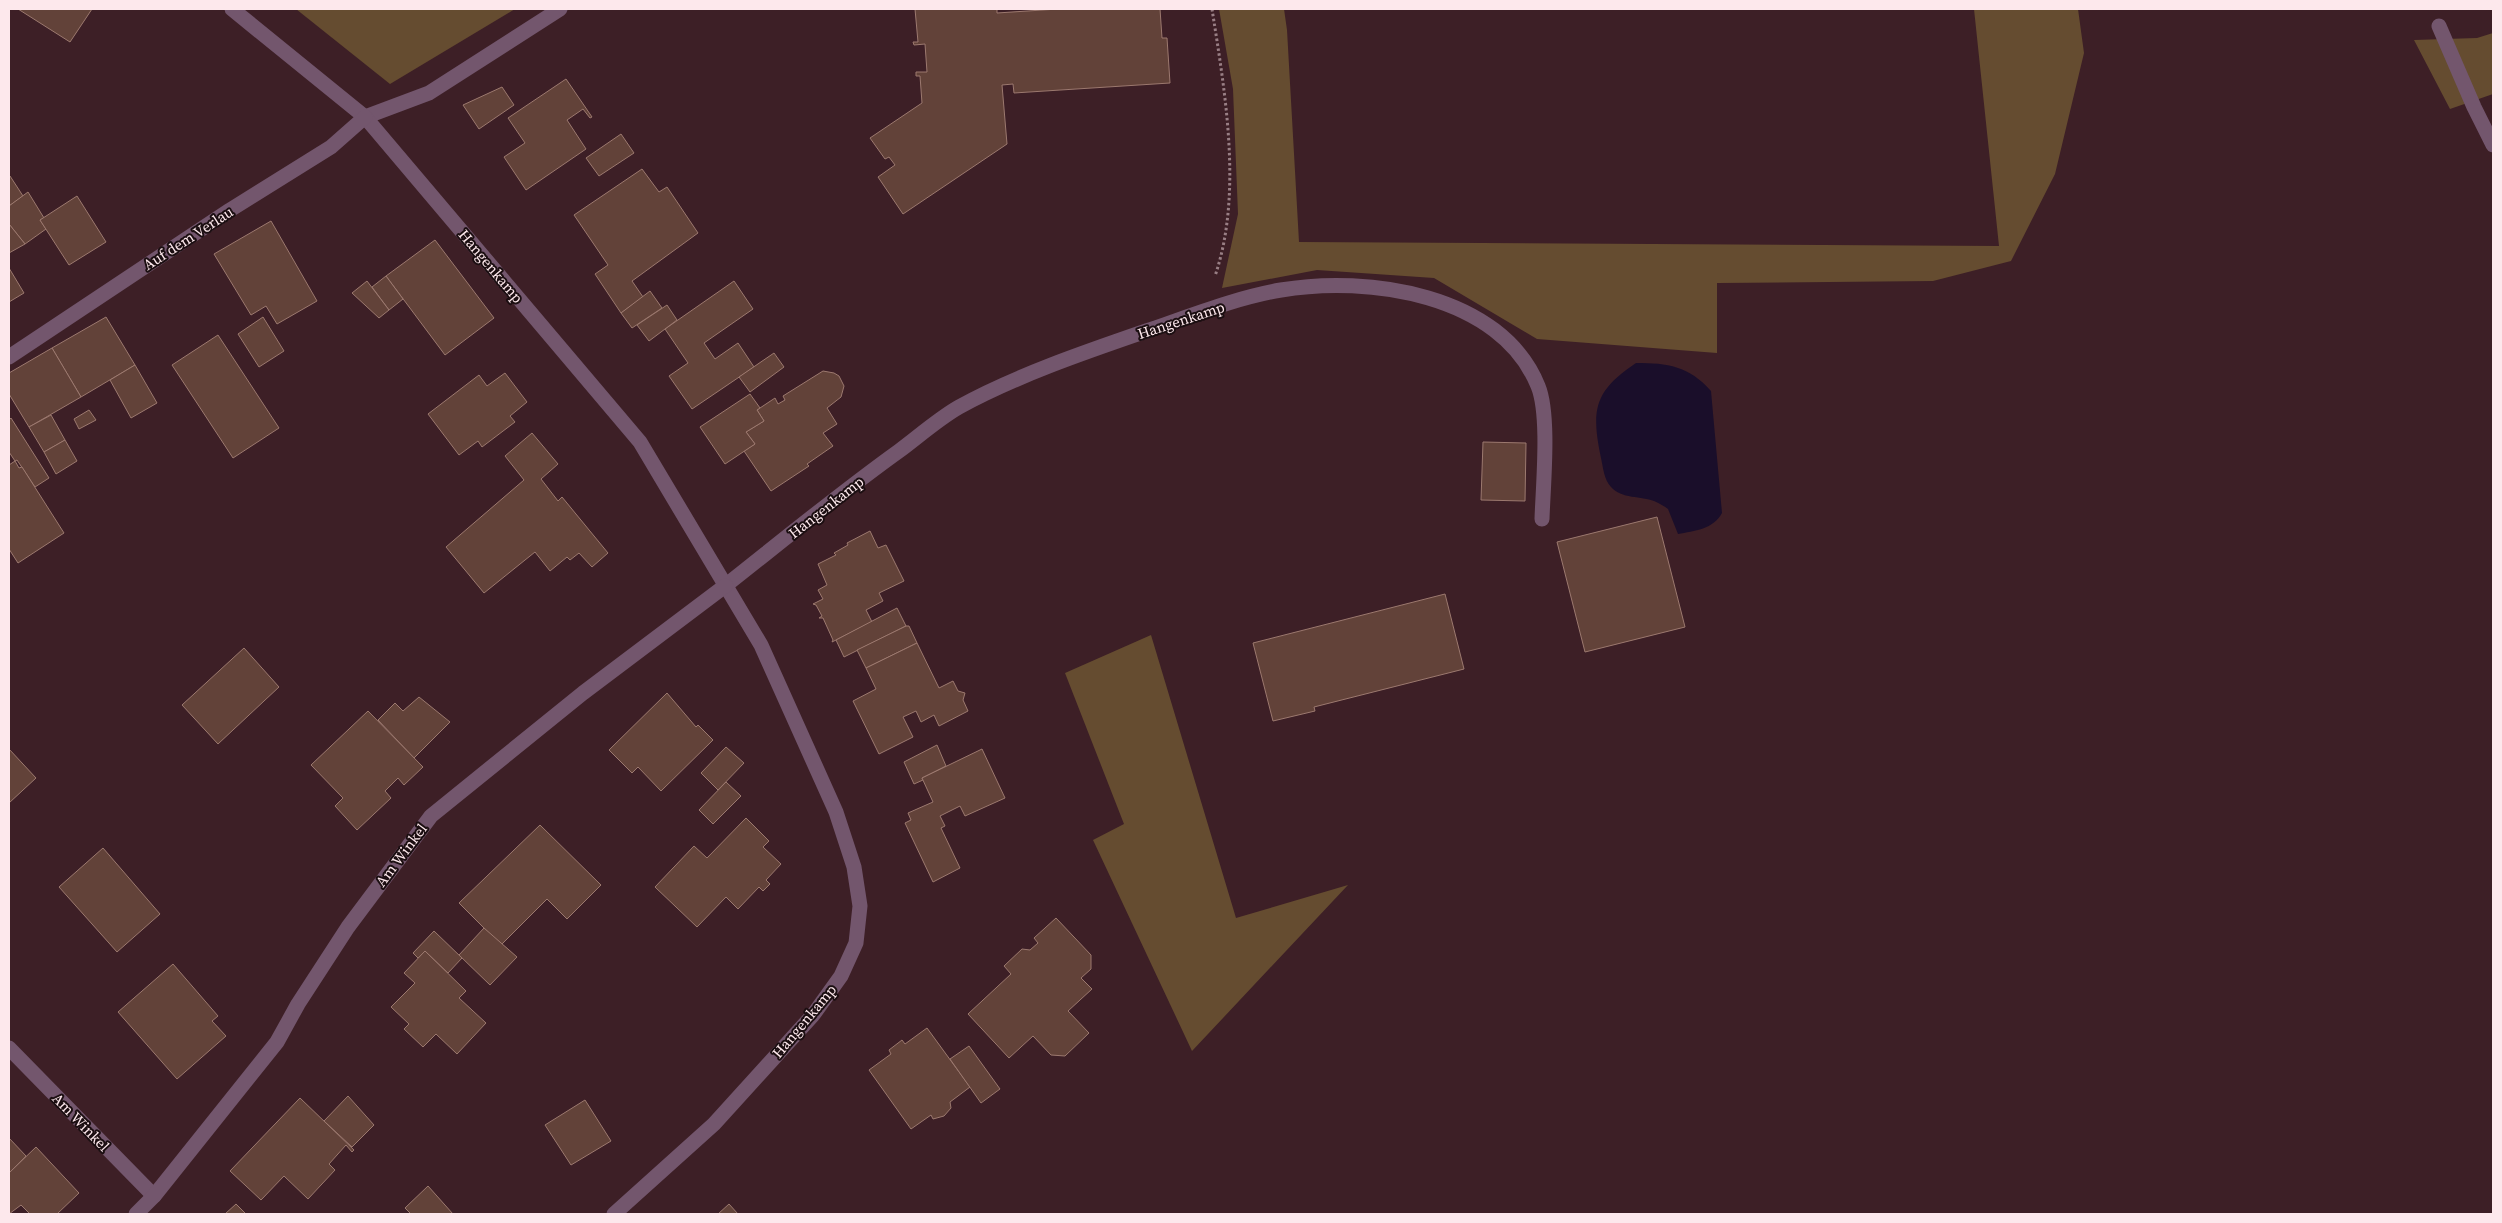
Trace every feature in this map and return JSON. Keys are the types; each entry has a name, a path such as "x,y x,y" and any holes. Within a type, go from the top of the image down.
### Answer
{"street":[{"name":"Hangenkamp","path":"232,9 365,117 640,442 724,586 761,645 836,812 854,867 860,906 856,943 841,976 813,1015 714,1124 614,1214"},
{"path":"365,117 429,93 560,9"},
{"path":"2439,26 2474,107 2493,145"},
{"name":"Auf dem Verlau","path":"9,357 230,210 331,147 365,117"},
{"name":"Hangenkamp","path":"724,586 875,468 958,408 1027,376 1120,340 1202,312 1281,290 1351,284 1416,293 1461,309 1498,333 1524,357 1540,388 1545,427 1542,519"},
{"name":"Am Winkel","path":"136,1214 154,1196 277,1042 348,927 431,816 582,693 724,586"},
{"name":"Am Winkel","path":"9,1048 154,1196"}],"path":[{"path":"1202,312 1218,268 1226,234 1228,182 1228,111 1212,9"}],"shaded area":[{"path":"296,9 515,9 390,84"},
{"path":"1219,9 1284,9 1287,30 1299,242 1999,246 1974,9 2078,9 2084,53 2055,174 2011,261 1933,281 1717,283 1717,353 1537,339 1434,278 1317,270 1222,288 1238,214 1233,89"},
{"path":"2493,33 2493,94 2450,109 2414,40 2477,38"},
{"path":"1636,363 1668,365 1686,371 1711,391 1722,513 1709,526 1678,534 1668,509 1649,499 1620,494 1607,481 1596,427 1599,403 1611,383"},
{"path":"1151,635 1236,918 1348,885 1192,1051 1093,840 1124,824 1065,673"}],"building":[{"path":"18,9 92,9 70,42"},
{"path":"915,9 997,9 997,13 1058,9 1160,9 1162,38 1167,38 1170,83 1014,93 1013,84 1002,85 1007,144 903,214 878,177 895,165 889,157 885,159 870,138 922,103 920,76 916,76 916,72 927,72 925,44 914,45 913,42 918,42"},
{"path":"566,79 592,117 590,118 583,109 567,120 586,149 526,190 504,157 525,143 508,118"},
{"path":"502,87 514,105 479,129 463,105"},
{"path":"621,134 634,153 599,176 586,158"},
{"path":"642,169 659,192 667,187 698,233 632,281 643,297 621,313 595,274 608,265 574,215"},
{"path":"9,177 23,196 9,206"},
{"path":"28,192 44,218 40,220 46,229 25,244 9,224 9,206"},
{"path":"77,196 106,242 69,265 40,220"},
{"path":"271,221 317,301 277,324 266,306 251,315 214,254"},
{"path":"9,224 25,244 9,253"},
{"path":"435,240 494,318 445,355 386,276"},
{"path":"9,268 24,293 9,302"},
{"path":"386,276 403,299 389,310 372,287"},
{"path":"367,281 389,310 379,318 352,293"},
{"path":"734,281 753,309 704,343 715,359 738,343 754,367 692,409 669,376 688,363 665,329"},
{"path":"650,291 662,308 632,328 621,313"},
{"path":"667,305 677,320 649,341 637,325"},
{"path":"106,317 135,365 81,397 52,348"},
{"path":"263,317 284,351 259,367 238,334"},
{"path":"218,335 279,428 233,458 172,365"},
{"path":"52,348 81,397 29,427 9,394 9,373"},
{"path":"774,353 784,367 750,392 739,377"},
{"path":"135,365 157,403 131,418 110,380"},
{"path":"823,371 839,376 844,386 841,397 827,408 837,424 823,433 833,446 807,464 809,466 771,491 744,451 755,444 746,432 764,421 757,410 775,398 778,404 785,400 783,396"},
{"path":"505,373 527,402 510,416 515,422 482,447 478,441 459,455 428,414 479,375 487,386"},
{"path":"750,394 760,408 757,410 764,421 746,432 755,444 725,464 700,427"},
{"path":"89,410 96,420 79,429 74,419"},
{"path":"51,415 65,440 44,452 29,427"},
{"path":"11,418 49,478 35,487 17,460 15,461 9,452 9,420"},
{"path":"532,433 558,464 541,479 558,501 562,497 608,553 592,567 579,553 570,560 567,557 550,571 535,552 484,593 446,547 524,480 505,456"},
{"path":"65,440 77,461 56,474 44,452"},
{"path":"1483,442 1526,443 1525,501 1481,500"},
{"path":"15,461 19,468 22,467 64,533 18,563 9,549 9,465"},
{"path":"1657,517 1685,627 1585,652 1557,542"},
{"path":"870,531 878,548 886,545 904,581 879,593 883,601 866,610 872,622 832,642 833,640 823,618 819,618 822,616 816,605 813,604 823,599 818,590 827,585 818,564 836,555 834,553 848,545 847,543"},
{"path":"1445,594 1464,669 1314,707 1315,711 1273,721 1253,643"},
{"path":"897,608 906,626 844,657 836,640"},
{"path":"909,626 917,643 866,668 857,650"},
{"path":"917,643 939,688 953,681 958,691 965,693 963,700 968,711 939,726 934,715 921,722 916,711 903,717 913,737 879,754 853,701 876,689 866,668"},
{"path":"244,648 279,687 218,744 182,705"},
{"path":"667,693 696,727 698,725 713,740 661,791 638,767 632,773 609,750"},
{"path":"419,697 450,722 414,758 378,720 395,703 403,711"},
{"path":"368,711 423,767 404,785 398,778 385,791 391,798 357,830 335,806 343,798 311,765"},
{"path":"937,745 946,766 914,784 904,762"},
{"path":"726,747 744,763 718,790 701,773"},
{"path":"9,749 36,778 9,803"},
{"path":"982,749 1005,798 965,816 960,806 940,816 945,826 941,828 960,868 933,882 905,823 911,820 908,813 933,802 922,778"},
{"path":"726,782 741,796 713,824 699,810"},
{"path":"746,818 769,841 763,847 781,864 766,880 770,884 763,891 759,887 738,909 726,897 697,927 655,887 694,846 707,858"},
{"path":"540,825 601,885 567,919 547,899 501,945 459,903"},
{"path":"103,848 160,914 117,952 59,887"},
{"path":"1056,918 1091,955 1091,969 1081,978 1092,989 1068,1011 1089,1033 1065,1056 1051,1055 1033,1036 1009,1058 968,1014 1011,974 1004,966 1022,949 1030,950 1038,943 1034,938"},
{"path":"484,928 517,957 490,985 459,955"},
{"path":"434,931 462,958 448,973 425,951 418,958 413,953"},
{"path":"425,951 466,991 459,998 486,1023 457,1054 436,1034 423,1047 404,1029 409,1024 391,1007 415,983 404,973"},
{"path":"173,964 218,1016 212,1021 226,1036 177,1079 118,1012"},
{"path":"927,1028 970,1087 950,1102 951,1108 944,1116 933,1119 931,1115 911,1129 869,1070 891,1054 889,1050 902,1040 905,1044"},
{"path":"969,1046 1000,1089 981,1103 950,1059"},
{"path":"348,1096 374,1125 352,1147 324,1121"},
{"path":"300,1098 354,1150 352,1152 346,1145 329,1164 335,1170 308,1199 284,1176 261,1200 230,1171"},
{"path":"585,1100 611,1141 571,1165 545,1125"},
{"path":"9,1138 26,1156 9,1173"},
{"path":"36,1147 79,1193 57,1214 30,1214 21,1205 9,1214 9,1173"},
{"path":"428,1186 453,1214 411,1214 405,1208"},
{"path":"236,1204 246,1214 225,1214"},
{"path":"729,1204 738,1214 718,1214"}]}
